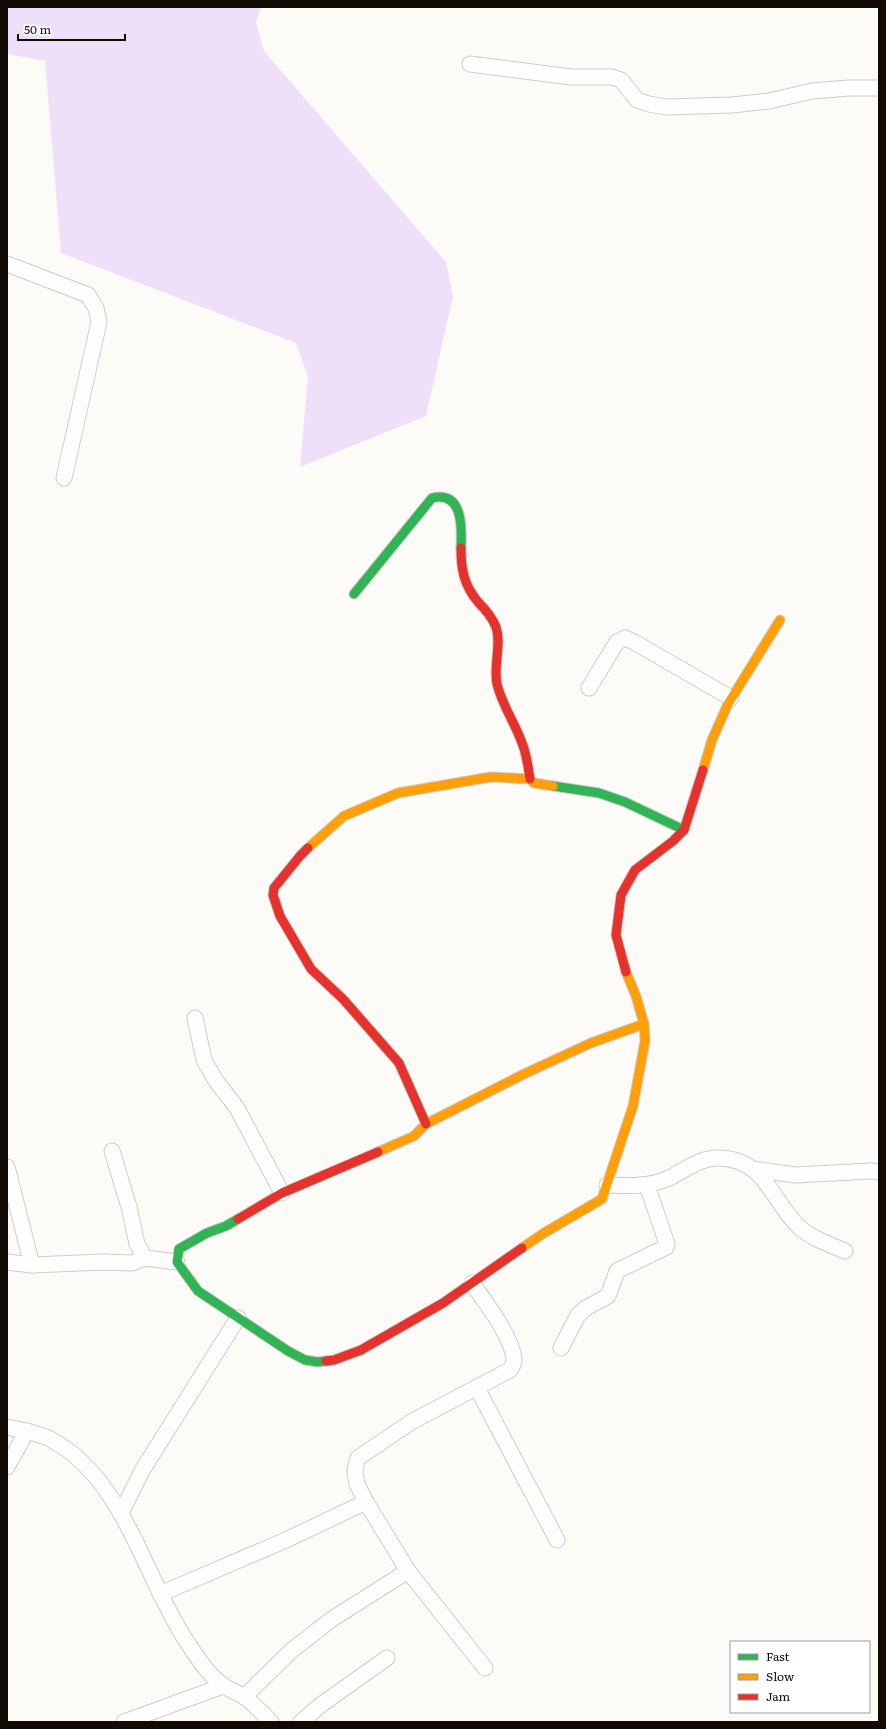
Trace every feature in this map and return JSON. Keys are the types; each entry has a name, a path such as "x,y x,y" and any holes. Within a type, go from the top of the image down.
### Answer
{"street":[{"path":"470,64 571,77 612,77 621,80 637,100 666,107 732,105 769,101 812,91 849,88 879,88"},
{"path":"7,264 88,295 96,308 99,322 64,478"},
{"path":"354,594 432,498 440,496 450,498 455,503 461,516 460,566 471,594 495,624 498,637 496,674 498,690 526,754 530,779 534,783 599,793 684,830"},
{"path":"644,1024 591,1043 524,1074 426,1124 414,1136 282,1194 226,1226 207,1233 179,1249 177,1262 198,1291 288,1351 305,1360 318,1362 334,1360 361,1350 442,1303 544,1233 602,1199 633,1106 645,1041 644,1024 636,996 623,964 616,935 620,901 635,870 650,856 673,840 684,830 689,818 712,740 731,698 780,620"},
{"path":"589,688 617,642 625,638 731,698"},
{"path":"426,1124 399,1063 343,999 311,969 280,916 273,895 274,888 300,856 344,816 391,796 416,789 491,777 530,779"},
{"path":"195,1018 204,1060 216,1081 237,1108 282,1194"},
{"path":"112,1151 127,1201 137,1244 145,1258"},
{"path":"606,1185 647,1185 669,1178 702,1160 718,1158 737,1160 752,1169 768,1183 785,1210 800,1227 812,1237 845,1251"},
{"path":"7,1167 32,1266"},
{"path":"752,1169 796,1176 870,1170 879,1172"},
{"path":"561,1348 578,1315 586,1308 608,1296 617,1271 666,1247 667,1244 647,1185"},
{"path":"7,1262 32,1266 103,1262 132,1263 145,1258 177,1262"},
{"path":"472,1283 507,1336 514,1358 514,1364 510,1370 411,1422 358,1458 355,1472 357,1484 366,1502 408,1571 485,1668"},
{"path":"121,1513 143,1469 238,1318"},
{"path":"477,1388 557,1540"},
{"path":"7,1427 46,1437 63,1447 87,1467 121,1513 160,1594 186,1641 207,1670 224,1686 244,1697 271,1722"},
{"path":"7,1467 27,1431"},
{"path":"160,1594 286,1540 366,1502"},
{"path":"244,1697 291,1651 332,1619 408,1571"},
{"path":"301,1722 322,1704 387,1658"},
{"path":"124,1722 224,1686"}],"shaded area":[{"path":"7,7 261,7 256,22 264,51 446,262 453,296 426,416 300,467 308,377 296,343 61,253 45,61 7,54"}],"traffic: fast":[{"path":"354,594 432,498 442,497 450,500 455,505 460,521 461,548"},
{"path":"553,786 599,793 625,802 684,830"},
{"path":"238,1219 226,1226 207,1233 179,1249 177,1262 198,1291 288,1351 305,1360 318,1362 326,1361"}],"traffic: slow":[{"path":"703,770 712,740 728,704 780,620"},
{"path":"308,848 344,816 398,793 491,777 530,779 534,783 553,786"},
{"path":"522,1248 544,1233 602,1199 633,1106 645,1041 644,1024 636,996 626,972"},
{"path":"378,1152 414,1136 426,1124 524,1074 591,1043 644,1024"}],"traffic: jam":[{"path":"461,548 466,583 473,596 488,613 496,627 498,634 496,670 497,684 499,692 524,748 530,779"},
{"path":"626,972 616,935 621,895 635,870 673,841 684,830 703,770"},
{"path":"308,848 274,888 273,895 280,916 311,969 343,999 399,1063 426,1124"},
{"path":"238,1219 282,1193 378,1152"},
{"path":"326,1361 334,1360 361,1350 443,1303 522,1248"}]}
